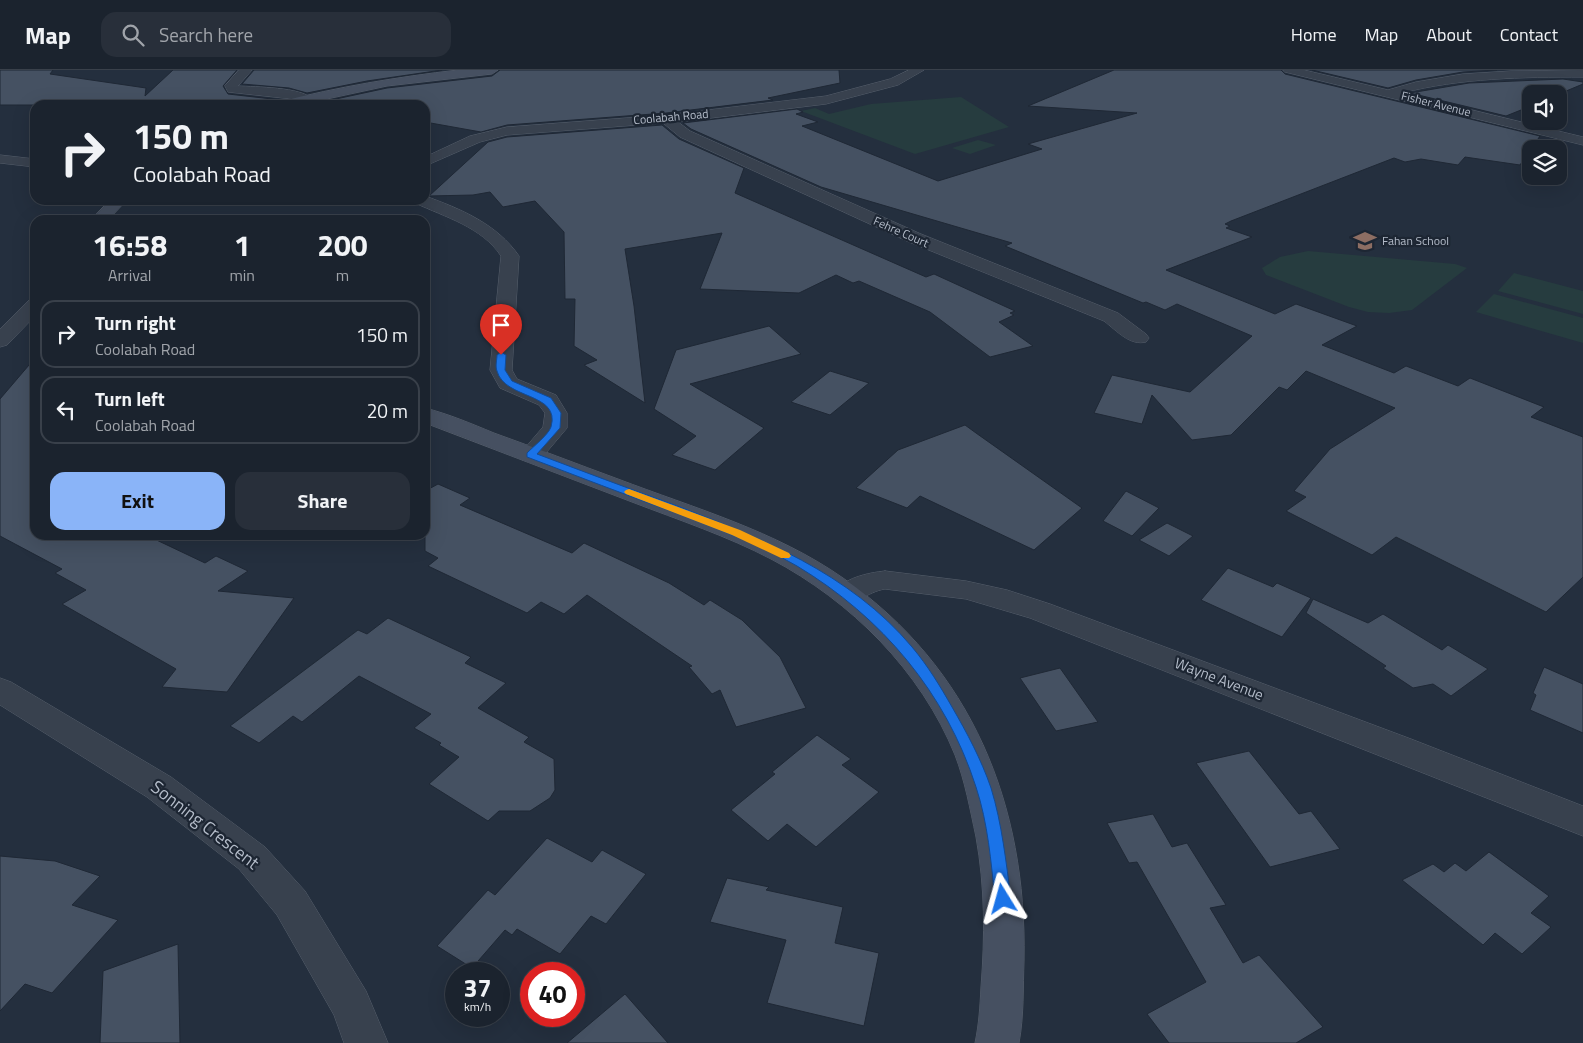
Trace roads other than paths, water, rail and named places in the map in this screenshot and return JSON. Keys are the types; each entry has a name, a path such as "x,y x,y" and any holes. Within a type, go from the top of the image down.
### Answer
{"street":[{"path":"246,70 230,86 232,89 294,95 306,99"},
{"path":"302,100 379,83 492,70"},
{"name":"Coolabah Road","path":"430,160 475,139 507,131 666,119 826,100 894,82 918,70"},
{"name":"Fisher Avenue","path":"1289,70 1390,93 1583,142"},
{"path":"1390,93 1443,80 1562,71 1583,73"},
{"name":"Fehre Court","path":"666,119 685,134 915,238 1111,317 1139,338"},
{"path":"0,159 30,162"},
{"path":"430,204 474,224 505,247 510,256 501,370 508,383 548,400 556,413 555,428 531,455"},
{"path":"104,215 114,205"},
{"path":"0,340 30,310"},
{"path":"430,417 736,532 800,563 847,594 882,624 907,649 928,676 968,746 984,789 996,846 1003,899 1005,958 1000,1030 997,1043"},
{"name":"Wayne Avenue","path":"847,594 871,582 885,580 966,590 997,597 1040,611 1390,745 1583,822"},
{"name":"Sonning Crescent","path":"3,695 159,787 252,858 291,903 351,1005 366,1043"}],"place":[{"name":"Fahan School","path":"1365,241"}]}
